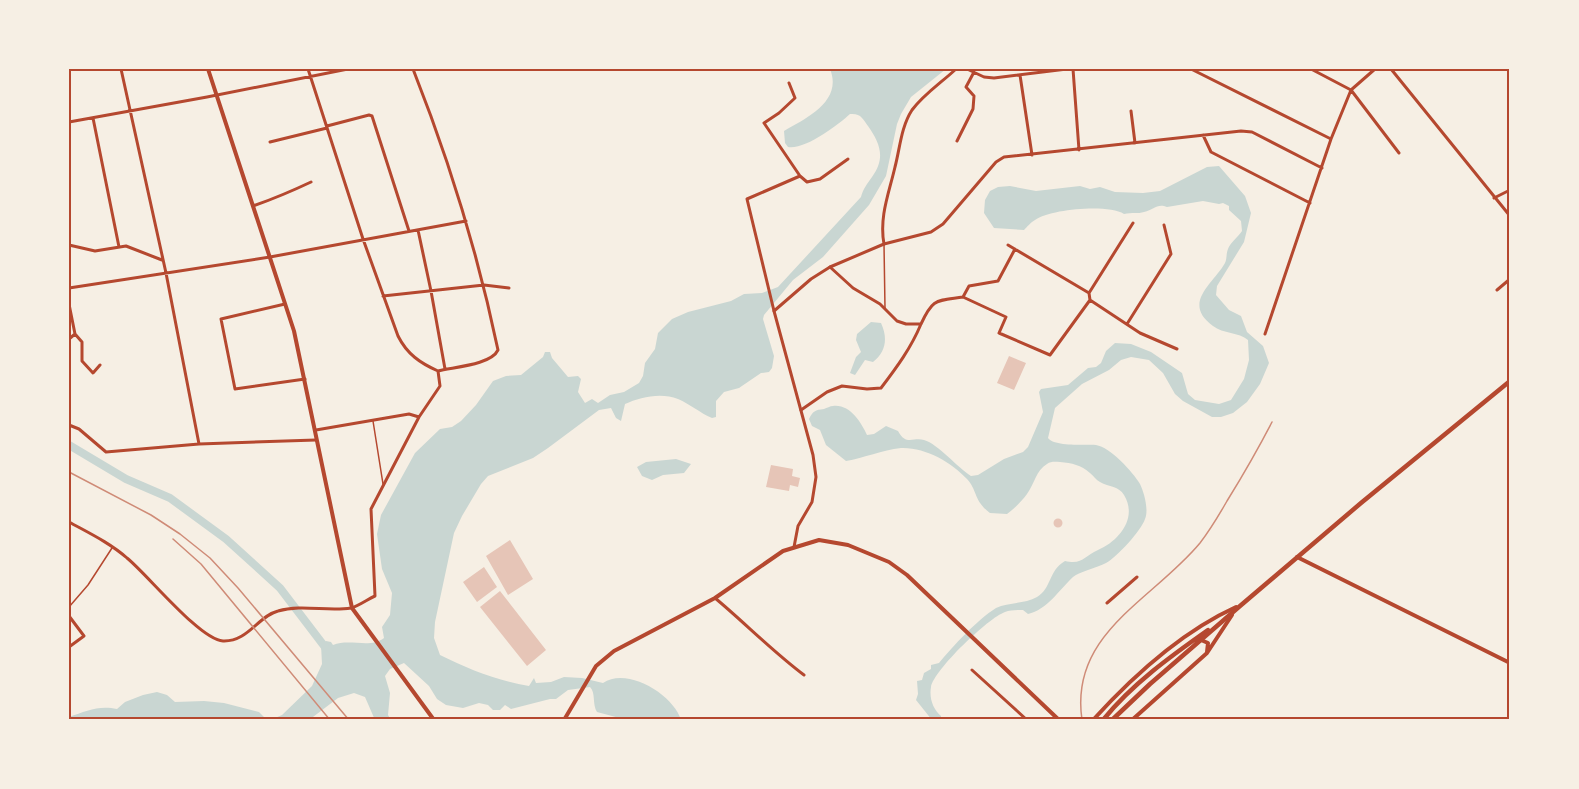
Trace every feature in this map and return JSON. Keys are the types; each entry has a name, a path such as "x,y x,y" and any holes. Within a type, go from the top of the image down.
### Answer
{"main road":[{"path":"208,69 294,331 352,608 434,720"},
{"path":"1112,720 1150,684 1297,557 1510,381"},
{"path":"564,720 596,666 614,651 715,597 783,551 819,540 848,545 873,554 907,575 1059,720"},
{"path":"1297,557 1510,663"},
{"path":"1093,720 1131,681 1204,623 1240,606"},
{"path":"1132,720 1207,652 1240,606"},
{"path":"1103,720 1114,707 1168,658 1228,616"},
{"path":"1204,623 1209,625 1208,630"},
{"path":"1201,640 1208,643 1207,652"}],"street":[{"path":"121,69 166,273 199,444"},
{"path":"308,69 363,239 404,346 422,364 438,371 471,365 494,356 498,350 484,285 466,221 439,135 413,69"},
{"path":"69,122 216,96 348,69"},
{"path":"884,244 882,235 884,205 895,168 901,135 911,112 921,99 956,69"},
{"path":"967,69 994,78 1067,69"},
{"path":"1073,69 1079,150"},
{"path":"1191,69 1331,139"},
{"path":"1311,69 1351,90 1399,153"},
{"path":"1265,334 1331,139 1351,90 1375,69"},
{"path":"1391,69 1510,216"},
{"path":"957,141 973,109 974,96 966,87 974,72"},
{"path":"1020,75 1032,155"},
{"path":"789,83 795,98 764,123 800,176 807,182 820,179 848,159"},
{"path":"1131,111 1135,143"},
{"path":"270,142 371,115 409,231"},
{"path":"93,118 119,247"},
{"path":"774,310 811,279 830,267 884,244 932,232 943,224 996,162 1004,158 1203,135 1252,132 1322,168"},
{"path":"1203,135 1210,152 1310,203"},
{"path":"794,547 798,526 812,502 816,477 813,455 768,288 747,199 800,176"},
{"path":"253,206 283,196 311,182"},
{"path":"1494,198 1510,190"},
{"path":"69,282 69,289 466,221"},
{"path":"801,410 827,392 842,386 881,388 915,340 928,307 933,303 963,297 1006,317 999,333 1050,355 1090,300 1089,293 1133,223"},
{"path":"1127,324 1171,254 1164,225"},
{"path":"418,230 445,369"},
{"path":"69,245 95,251 126,246 163,260"},
{"path":"1008,245 1089,293"},
{"path":"963,297 969,286 998,280 1015,249"},
{"path":"830,267 853,288 885,309 897,321 906,324 921,324"},
{"path":"1497,290 1510,279"},
{"path":"383,296 484,285 509,288"},
{"path":"1090,300 1140,333 1177,349"},
{"path":"69,304 75,334 82,342 82,361 93,373 100,365"},
{"path":"285,304 220,319 235,390 305,379"},
{"path":"69,339 75,334"},
{"path":"69,522 113,547 199,627 213,638 222,641 238,638 276,611 302,608 352,608 375,596 371,509 419,417 440,386 438,371"},
{"path":"316,430 409,414 419,417"},
{"path":"69,425 79,429 106,452 199,444 318,440"},
{"path":"1107,603 1137,577"},
{"path":"715,597 752,628 775,652 804,675"},
{"path":"69,616 84,636 69,647"},
{"path":"972,670 1025,719"}],"lane":[{"path":"884,244 885,309"},
{"path":"373,420 383,485"},
{"path":"69,607 88,585 113,547"}],"shaded area":[{"path":"830,69 946,69 911,97 901,114 886,176 869,205 823,257 793,280 764,315 763,319 774,356 769,372 761,373 739,388 724,392 716,401 716,417 712,418 682,401 665,396 644,397 625,404 621,421 616,418 611,408 599,410 533,458 488,476 481,484 454,533 435,622 434,638 440,655 483,674 529,686 534,678 536,683 551,682 564,677 603,683 624,678 636,681 660,693 677,711 681,720 627,720 597,712 590,687 568,690 556,699 511,709 505,705 500,710 493,710 488,705 479,703 463,708 446,705 437,699 429,686 404,663 390,669 385,676 390,693 388,715 391,720 375,720 365,697 354,693 338,698 309,720 69,720 69,717 93,709 117,709 125,702 157,692 167,695 175,702 224,703 259,712 265,718 275,718 282,715 312,686 322,664 321,645 326,641 333,645 346,642 373,643 384,638 382,627 390,615 392,593 382,569 377,534 381,515 415,453 440,429 452,427 461,421 493,381 506,376 521,375 543,357 545,352 550,352 552,358 568,377 578,376 581,379 578,392 585,403 592,399 598,403 610,395 624,392 639,383 643,376 645,363 655,349 658,333 672,319 688,312 731,301 744,294 762,293 778,287 861,197 879,163 880,151 876,138 859,116 850,114 830,130 803,145 788,147 785,143 784,131 812,114 827,99 832,90 833,80"},
{"path":"1219,166 1245,196 1251,213 1244,242 1217,286 1216,295 1229,310 1241,316 1247,332 1263,346 1269,363 1260,384 1247,402 1233,413 1212,417 1175,394 1163,373 1149,360 1131,357 1121,360 1109,370 1082,384 1055,408 1048,438 1063,444 1096,445 1114,455 1140,484 1146,506 1145,519 1134,537 1116,555 1106,563 1075,575 1041,608 1028,614 1023,610 1005,612 975,634 951,657 934,679 931,699 941,720 932,720 916,700 917,681 922,680 924,673 931,669 931,665 939,663 973,626 996,608 1037,597 1065,561 1080,561 1113,541 1124,528 1129,512 1128,504 1119,490 1099,481 1083,468 1064,462 1054,462 1040,470 1027,494 1010,512 1007,514 990,513 978,500 967,479 937,457 919,450 901,448 846,461 826,445 820,430 812,426 809,419 816,410 832,406 845,408 858,420 867,435 874,434 886,426 898,431 907,440 920,439 930,442 971,476 978,475 1004,459 1023,452 1028,447 1043,412 1039,392 1041,389 1068,385 1088,368 1096,367 1101,363 1106,351 1115,343 1131,344 1151,352 1182,373 1188,394 1195,400 1219,404 1231,400 1244,379 1249,360 1248,340 1217,329 1204,318 1200,309 1203,293 1220,271 1225,263 1229,247 1242,231 1241,221 1229,210 1229,206 1223,203 1203,201 1161,206 1142,213 1124,214 1106,209 1080,209 1043,216 1024,230 994,228 984,213 985,200 990,191 998,187 1010,186 1036,191 1080,186 1090,189 1100,187 1115,192 1143,193 1160,191 1207,167"},
{"path":"871,322 881,323 885,334 885,344 881,354 873,362 865,360 855,375 850,373 856,357 861,352 856,340 857,334"},
{"path":"676,459 691,464 684,473 663,475 652,480 642,476 637,467 646,462"}],"building":[{"path":"1009,356 1026,363 1014,390 997,383"},
{"path":"771,465 793,469 792,476 800,478 798,487 790,485 789,491 766,487"},
{"path":"1058,519 1062,523 1058,527 1054,523"},
{"path":"510,540 533,579 508,595 486,556"},
{"path":"484,567 497,587 477,602 463,582"},
{"path":"500,591 546,650 527,666 480,607"}],"waterway":[{"path":"69,445 126,479 170,498 226,539 280,588 328,651"}],"railway":[{"path":"1082,720 1081,690 1088,664 1101,641 1118,620 1200,543 1239,481 1272,422"},
{"path":"69,472 151,515 210,558 349,720"},
{"path":"173,539 201,564 330,720"}]}
